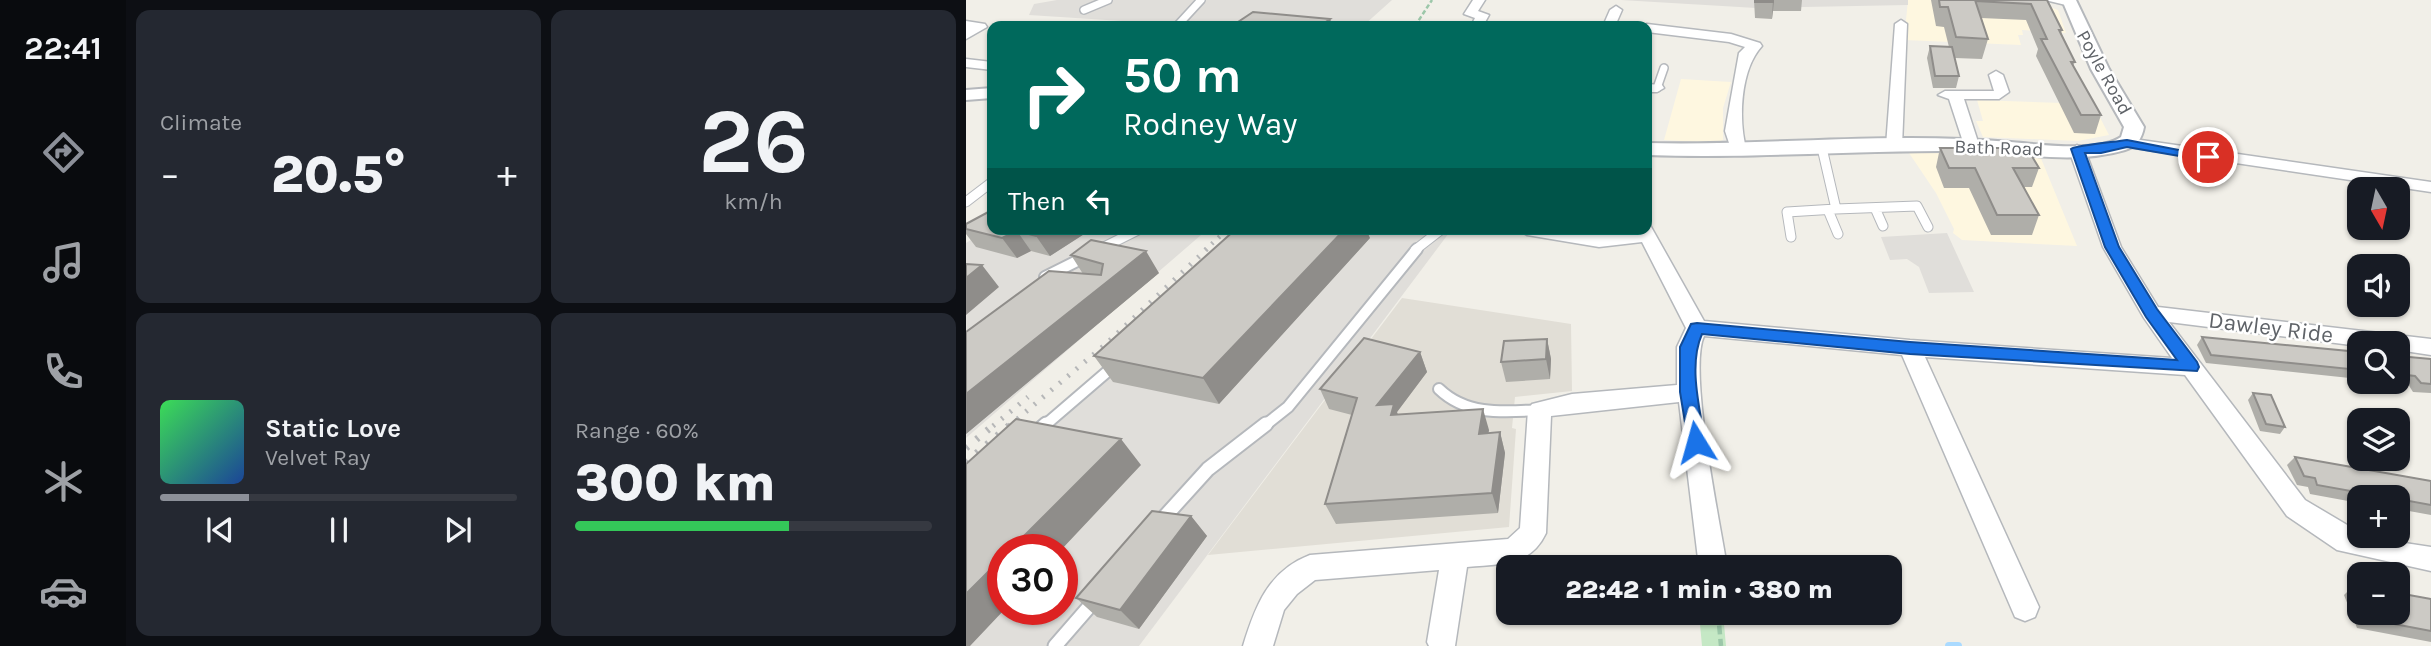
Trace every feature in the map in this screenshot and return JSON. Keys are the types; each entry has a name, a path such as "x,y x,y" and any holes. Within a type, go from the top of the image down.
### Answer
{"street":[{"path":"1479,0 1470,15 1483,15 1484,21"},
{"path":"2051,0 2070,1"},
{"name":"Poyle Road","path":"2070,1 2100,69 2129,114 2134,127 2132,139 2127,143"},
{"path":"1611,21 1616,10"},
{"path":"1894,146 1900,24"},
{"path":"966,25 981,27 966,35"},
{"path":"1652,29 1731,38 1755,46 1746,53 1734,114 1733,131 1739,152"},
{"path":"966,63 987,65"},
{"path":"966,79 987,65"},
{"path":"1971,145 1950,95 1999,95 2002,92 1996,75"},
{"path":"966,95 987,93"},
{"name":"Bath Road","path":"1652,149 1739,152 1971,145 2101,150 2127,143 2185,155 2335,170 2431,187"},
{"path":"2077,149 2112,247 2151,313 2296,508 2347,542 2431,559"},
{"path":"1563,235 1599,241 1634,235"},
{"path":"1647,235 1697,328"},
{"name":"Dawley Ride","path":"2151,313 2431,347"},
{"path":"1697,328 1910,348 2191,367"},
{"path":"1697,328 1688,347 1689,392 1711,555"},
{"path":"1910,348 2025,607"},
{"path":"1258,646 1272,600 1286,584 1310,568 1515,551 1533,533 1540,410 1572,403 1689,392"},
{"path":"1442,642 1455,555"}],"lane":[{"path":"1084,10 1108,0"},
{"path":"1182,21 1201,0"},
{"path":"1652,88 1664,68"},
{"path":"1822,148 1838,234"},
{"path":"966,202 987,186"},
{"path":"1791,237 1787,212 1917,206 1928,227"},
{"path":"1875,208 1883,226"},
{"path":"1037,281 1128,235"},
{"path":"1149,535 1208,468 1288,407 1413,252 1434,235"},
{"path":"1026,442 1126,356"},
{"path":"1439,389 1448,401 1489,413 1540,410"},
{"path":"1055,646 1107,585"}],"path":[{"path":"1418,21 1432,0"},
{"path":"1719,625 1721,646"}],"shaded area":[{"path":"1057,0 1392,0 1369,21 1122,21 1029,15 1034,4"},
{"path":"1621,0 1908,0 1908,5 1756,8"},
{"path":"1908,0 2006,0 2043,4 2058,10 2066,33 2022,30 2023,35 2018,35 2021,45 1904,40"},
{"path":"1681,79 1731,82 1723,108 1723,140 1715,143 1664,140"},
{"path":"1977,100 2093,104 2109,135 2078,141 1983,137 1976,121 1983,121"},
{"path":"1948,150 2040,156 2077,246 1962,240 1953,233 1954,229 1936,193 1909,153"},
{"path":"987,230 987,235 1201,235 966,438 966,243"},
{"path":"1947,233 1974,292 1929,293 1919,267 1907,259 1890,260 1881,237"},
{"path":"1264,235 1447,235 1139,646 966,646 966,503"},
{"path":"1402,298 1571,324 1572,391 1515,397 1512,428 1516,429 1509,527 1208,555"}],"green space":[{"path":"1700,625 1724,625 1726,646 1702,646"}],"building":[{"path":"1773,0 1773,2 1755,2"},
{"path":"1939,0 1975,0 1988,39 1956,37 1948,7 1940,7"},
{"path":"1975,0 2047,0 2075,62 2071,62 2101,115 2081,115 2041,39 2047,39 2031,4"},
{"path":"1253,12 1330,19 1327,21 1240,21"},
{"path":"1930,46 1952,47 1959,76 1935,76"},
{"path":"1940,148 2027,148 2039,168 2013,168 2039,215 1997,215 1975,168 1949,168"},
{"path":"987,213 987,234 966,229 966,224"},
{"path":"1229,235 1339,235 1203,378 1094,356"},
{"path":"1091,240 1146,251 966,394 966,332 1049,271 1101,275 1103,264 1071,255"},
{"path":"966,264 982,265 966,278"},
{"path":"2202,337 2347,351 2347,369 2211,355"},
{"path":"1364,338 1420,352 1377,405 1394,404 1391,415 1483,409 1479,434 1500,432 1492,493 1325,504 1357,398 1320,389"},
{"path":"1547,339 1546,359 1501,362 1504,341"},
{"path":"2410,357 2431,359 2431,384 2421,383 2415,376 2410,375"},
{"path":"2253,393 2271,395 2285,427 2266,424"},
{"path":"1016,419 1121,439 1026,534 987,534 987,573 966,594 966,464"},
{"path":"2295,457 2347,466 2347,471 2374,471 2431,481 2431,505 2410,501 2410,485 2347,485 2347,490 2317,485 2315,478 2304,476"},
{"path":"1152,511 1191,516 1120,610 1078,599"},
{"path":"2410,595 2431,599 2431,631 2400,625 2410,625"}],"waterway":[{"path":"1949,646 1958,646"}],"railway":[{"path":"1205,250 1221,235"},
{"path":"1009,426 1107,343 1207,249"},
{"path":"993,426 1028,397"},
{"path":"966,448 995,424"},
{"path":"966,462 1011,424"}],"route":[{"path":"1696,442 1689,392 1688,347 1697,328 1910,348 2191,367 2151,313 2112,247 2077,149 2101,150 2127,143 2208,157"}]}
